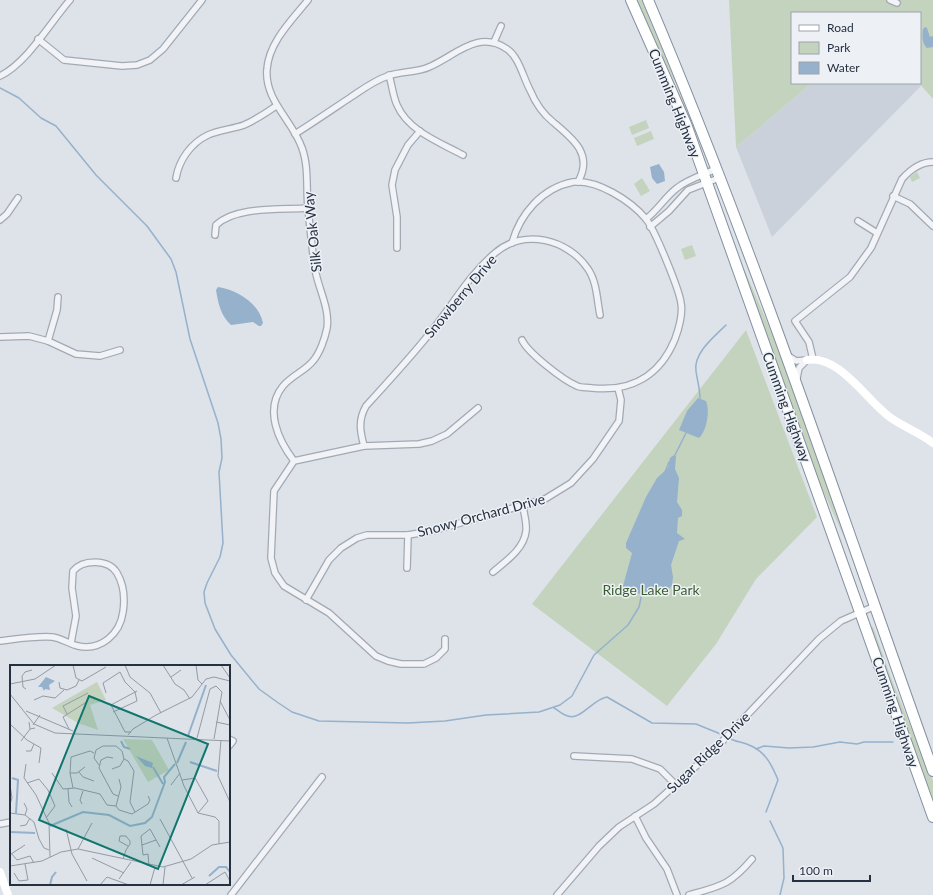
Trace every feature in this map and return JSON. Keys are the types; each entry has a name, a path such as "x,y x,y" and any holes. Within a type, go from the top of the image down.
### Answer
{"highway":[{"name":"Cumming Highway","path":"631,0 686,124 861,611 933,817"},
{"name":"Cumming Highway","path":"648,0 688,94 796,384 933,770"}],"street":[{"path":"0,76 11,71 21,61 70,0"},
{"path":"38,39 64,60 122,66 137,65 150,60 163,49 202,0"},
{"name":"Silk Oak Way","path":"294,461 280,440 274,426 276,398 282,386 313,361 325,338 327,325 326,311 315,270 308,208 306,171 302,149 295,134 276,106 267,70 269,57 277,40 308,0"},
{"path":"890,0 897,3"},
{"path":"494,42 501,26"},
{"path":"295,134 370,84 389,75 417,72 431,67 469,45 482,41 494,42 513,53 530,92 547,118 575,141 581,151 583,174 578,182"},
{"path":"389,75 397,106 405,118 420,131 463,156"},
{"path":"176,178 178,165 191,147 199,141 208,135 244,125 276,106"},
{"path":"397,248 397,217 392,185 395,170 408,145 420,131"},
{"path":"810,360 808,342 795,321 850,277 871,248 893,196 902,179 909,172 920,165 933,162"},
{"path":"650,227 688,190 705,179 718,174"},
{"path":"646,219 672,193 687,181 705,179 718,174"},
{"path":"512,243 522,218 534,203 550,191 566,184 578,182 603,186 633,207 646,219 670,272 681,303 678,332 667,356 655,371 633,384 618,388 607,389 578,387 566,381 546,365 522,340"},
{"path":"672,193 679,199"},
{"path":"893,196 910,204 933,226"},
{"path":"0,220 7,214 18,198"},
{"path":"216,235 216,225 222,219 238,213 308,208"},
{"path":"858,221 878,233"},
{"name":"Snowberry Drive","path":"364,446 360,428 361,414 366,406 430,333 476,272 496,252 512,243 530,238 553,241 578,257 588,269 594,282 600,315"},
{"path":"48,342 57,310 58,297"},
{"path":"0,337 29,336 76,354 100,356 120,350"},
{"path":"784,352 794,360 825,362 839,369 868,399 891,418 933,443"},
{"path":"796,384 797,372 810,360"},
{"name":"Snowy Orchard Drive","path":"306,600 329,560 350,542 367,535 408,535 432,531 545,499 571,484 593,459 619,422 621,400 618,388"},
{"path":"445,639 445,649 436,658 424,664 401,664 388,661 376,656 329,613 284,586 275,573 271,558 274,491 294,461 364,446 419,444 432,441 447,434 478,408"},
{"path":"493,572 516,551 524,540 526,530 523,506"},
{"path":"407,568 408,535"},
{"path":"0,641 54,637 71,643 84,646 96,645 112,636 118,629 122,620 124,601 118,574 108,564 101,562 79,566 72,571 72,588 76,616 71,643"},
{"name":"Sugar Ridge Drive","path":"556,895 599,846 619,827 654,804 715,749 819,639 841,621 875,606"},
{"path":"574,756 632,759 660,769 675,784"},
{"path":"230,895 322,777"},
{"path":"635,816 666,869 677,895"},
{"path":"0,824 10,822"},
{"path":"689,895 719,887 737,876 752,859"},
{"path":"0,872 8,895"}],"shaded area":[{"path":"811,84 920,84 921,86 772,237 736,147"}],"green space":[{"path":"635,0 646,0 709,160 707,161 678,89"},
{"path":"729,0 933,0 933,99 920,84 921,12 791,12 791,84 811,84 736,147"},
{"path":"646,120 649,128 632,135 629,127"},
{"path":"651,131 654,139 637,146 634,138"},
{"path":"917,172 920,178 912,182 910,177"},
{"path":"642,178 650,191 641,196 634,184"},
{"path":"715,195 738,255 783,359 866,589 863,590 845,539 808,458"},
{"path":"692,245 696,256 685,260 681,249"},
{"name":"Ridge Lake Park","path":"746,330 817,517 756,579 716,644 667,706 532,604"},
{"path":"871,627 873,627 893,683 933,781 933,807"}],"water":[{"path":"925,27 927,28 930,37 933,36 933,47 927,48 924,44 922,34"},
{"path":"659,164 664,172 665,181 657,184 652,178 650,167"},
{"path":"218,287 240,294 252,304 261,316 263,323 261,326 253,322 231,325 220,309 216,290"},
{"path":"698,398 706,401 708,410 706,425 702,435 699,438 679,430 687,411"},
{"path":"674,455 676,456 675,469 679,478 677,502 682,510 682,516 678,518 677,533 685,539 679,541 671,565 673,577 672,585 669,589 651,593 632,593 623,586 632,553 626,548 626,543 646,497 657,478 668,468 670,458"}],"waterway":[{"path":"0,88 19,98 41,118 56,126 96,175 147,226 171,259 176,272 190,339 218,423 221,439 222,458 219,472 223,543 220,557 204,592 205,603 215,629 231,655 259,689 292,712 319,721 408,723 445,721 486,715 539,712 560,705 572,696 594,655 628,625 639,607 642,593"},
{"path":"700,398 696,371 698,358 706,345 726,325"},
{"path":"675,455 686,433"},
{"path":"665,472 669,462"},
{"path":"554,708 564,715 573,717 607,697 652,723 696,724 723,735"},
{"path":"731,739 755,748 764,755 773,769 778,780 766,812"},
{"path":"756,749 764,746 789,748 813,747 840,742 857,744 864,742 893,742"},
{"path":"770,821 783,848 784,878 780,895"}]}
